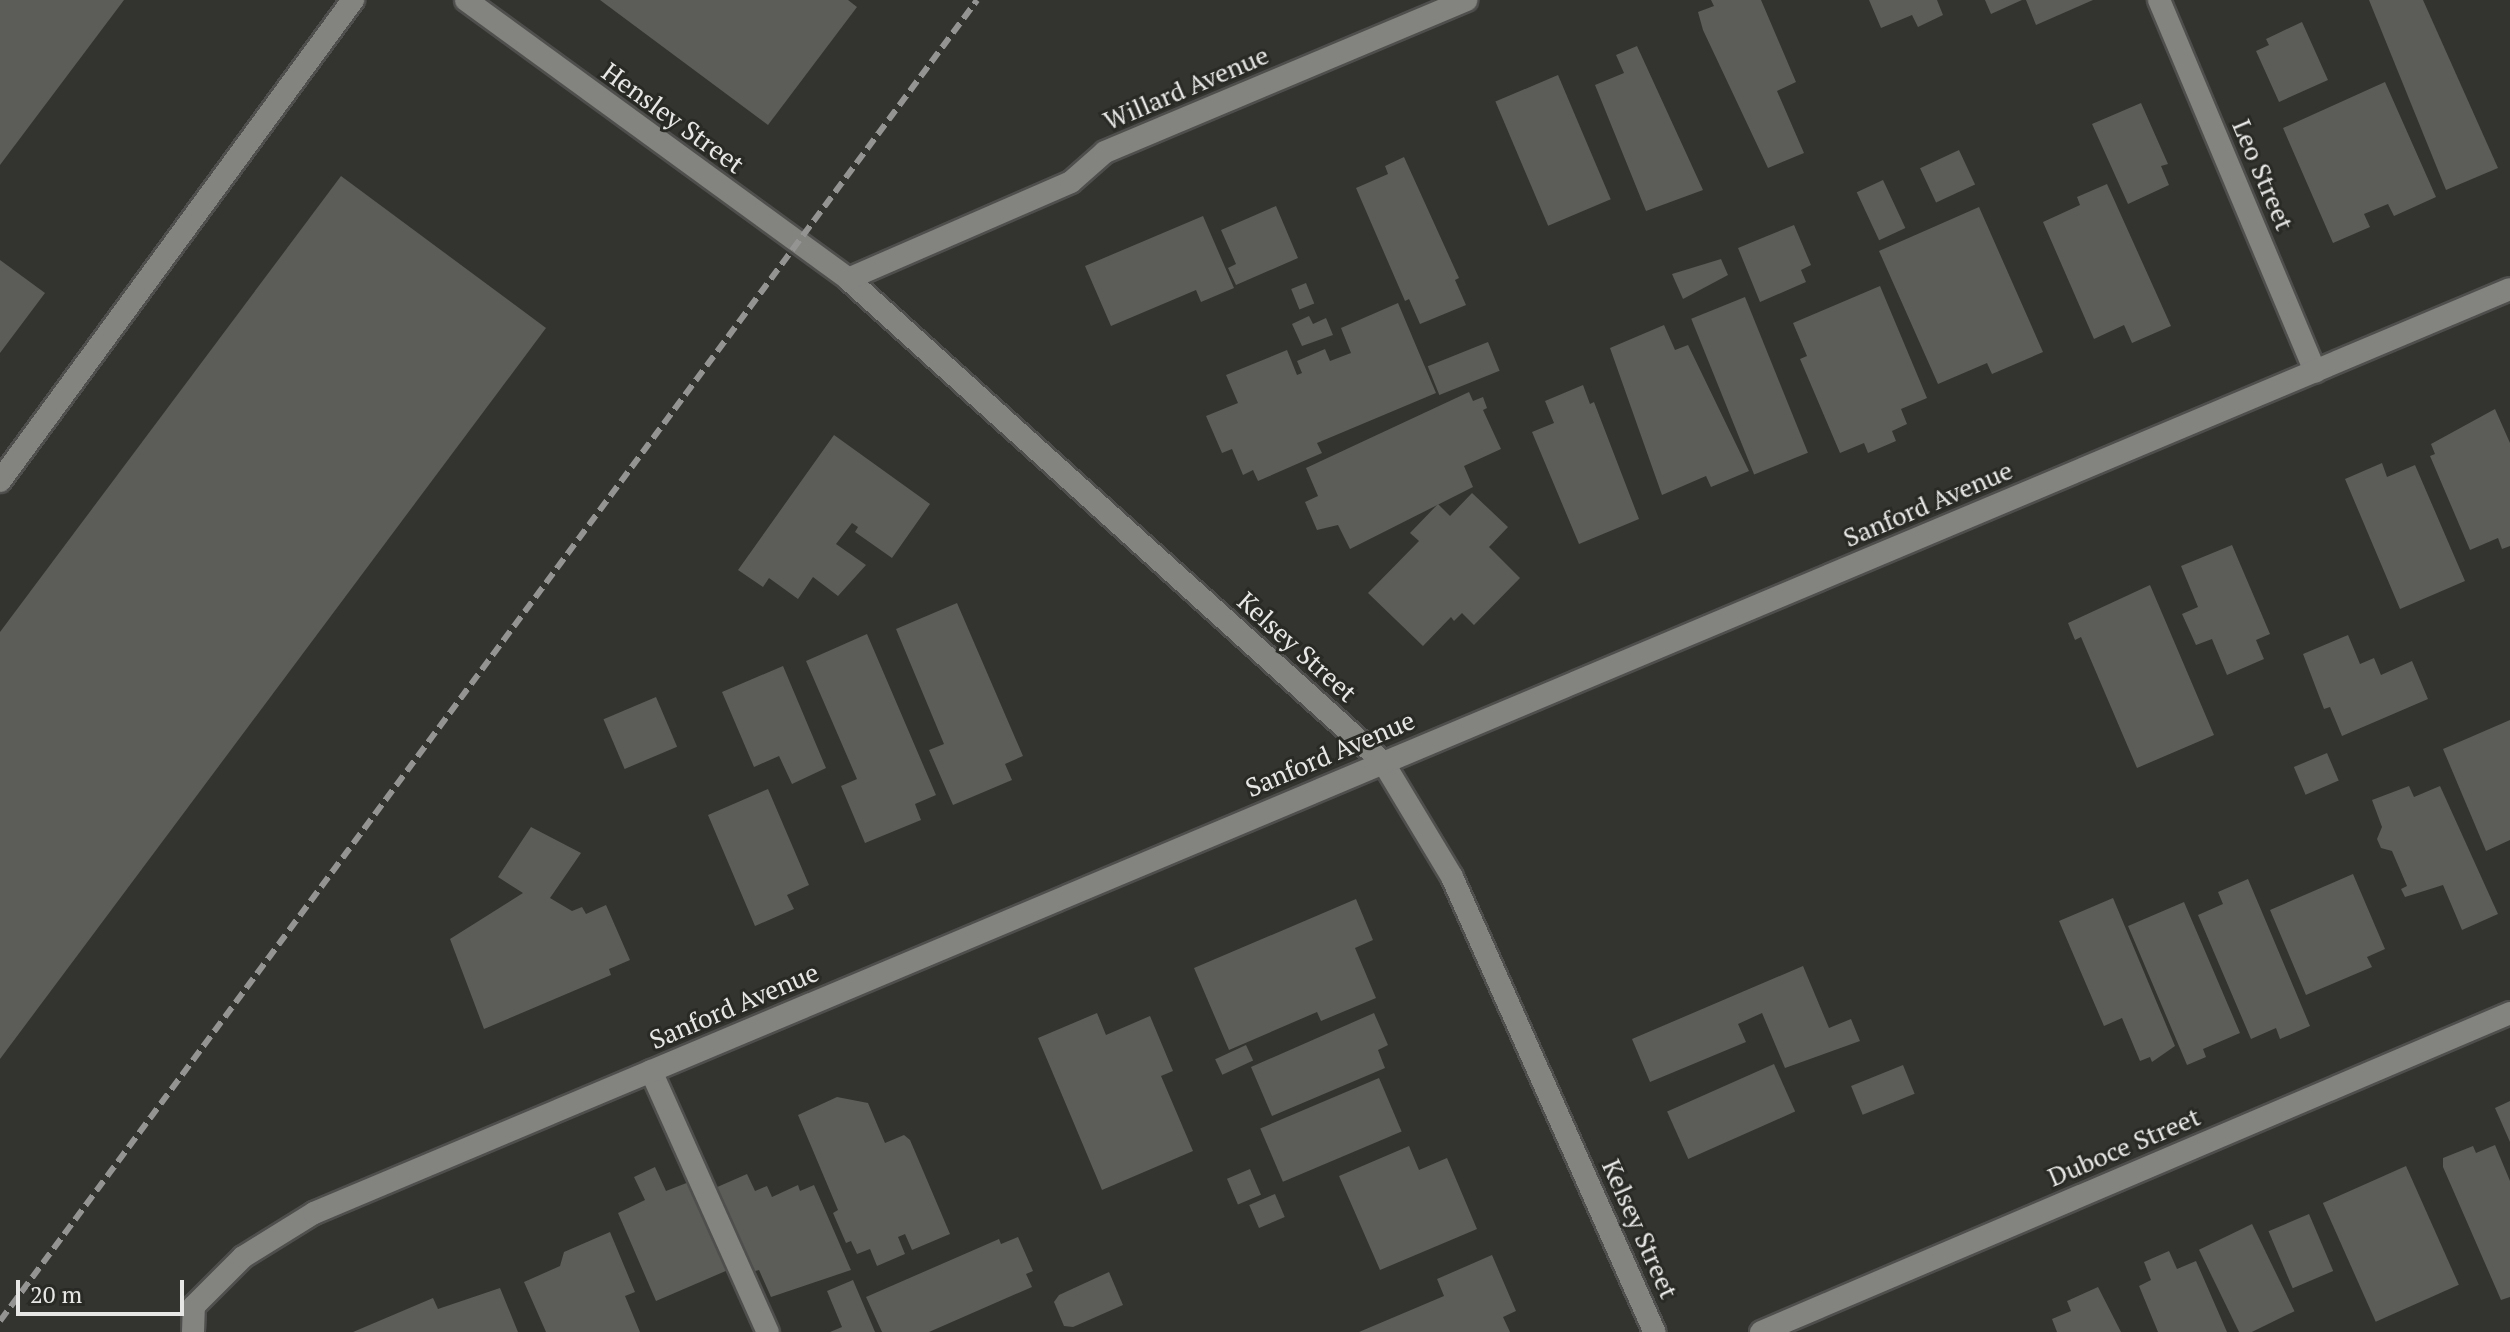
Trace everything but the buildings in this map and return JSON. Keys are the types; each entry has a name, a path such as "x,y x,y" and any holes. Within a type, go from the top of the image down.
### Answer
{"street":[{"path":"0,481 353,0"},
{"name":"Hensley Street","path":"466,0 848,279"},
{"name":"Willard Avenue","path":"848,279 1071,182 1105,152 1466,0"},
{"name":"Leo Street","path":"2159,0 2315,372"},
{"name":"Kelsey Street","path":"848,279 1383,762 1452,877 1655,1332"},
{"name":"Sanford Avenue","path":"193,1332 194,1306 243,1257 314,1213 2510,289"},
{"name":"Duboce Street","path":"1761,1332 2510,1013"},
{"path":"651,1071 768,1332"}],"railway":[{"path":"0,1321 977,0"}]}
